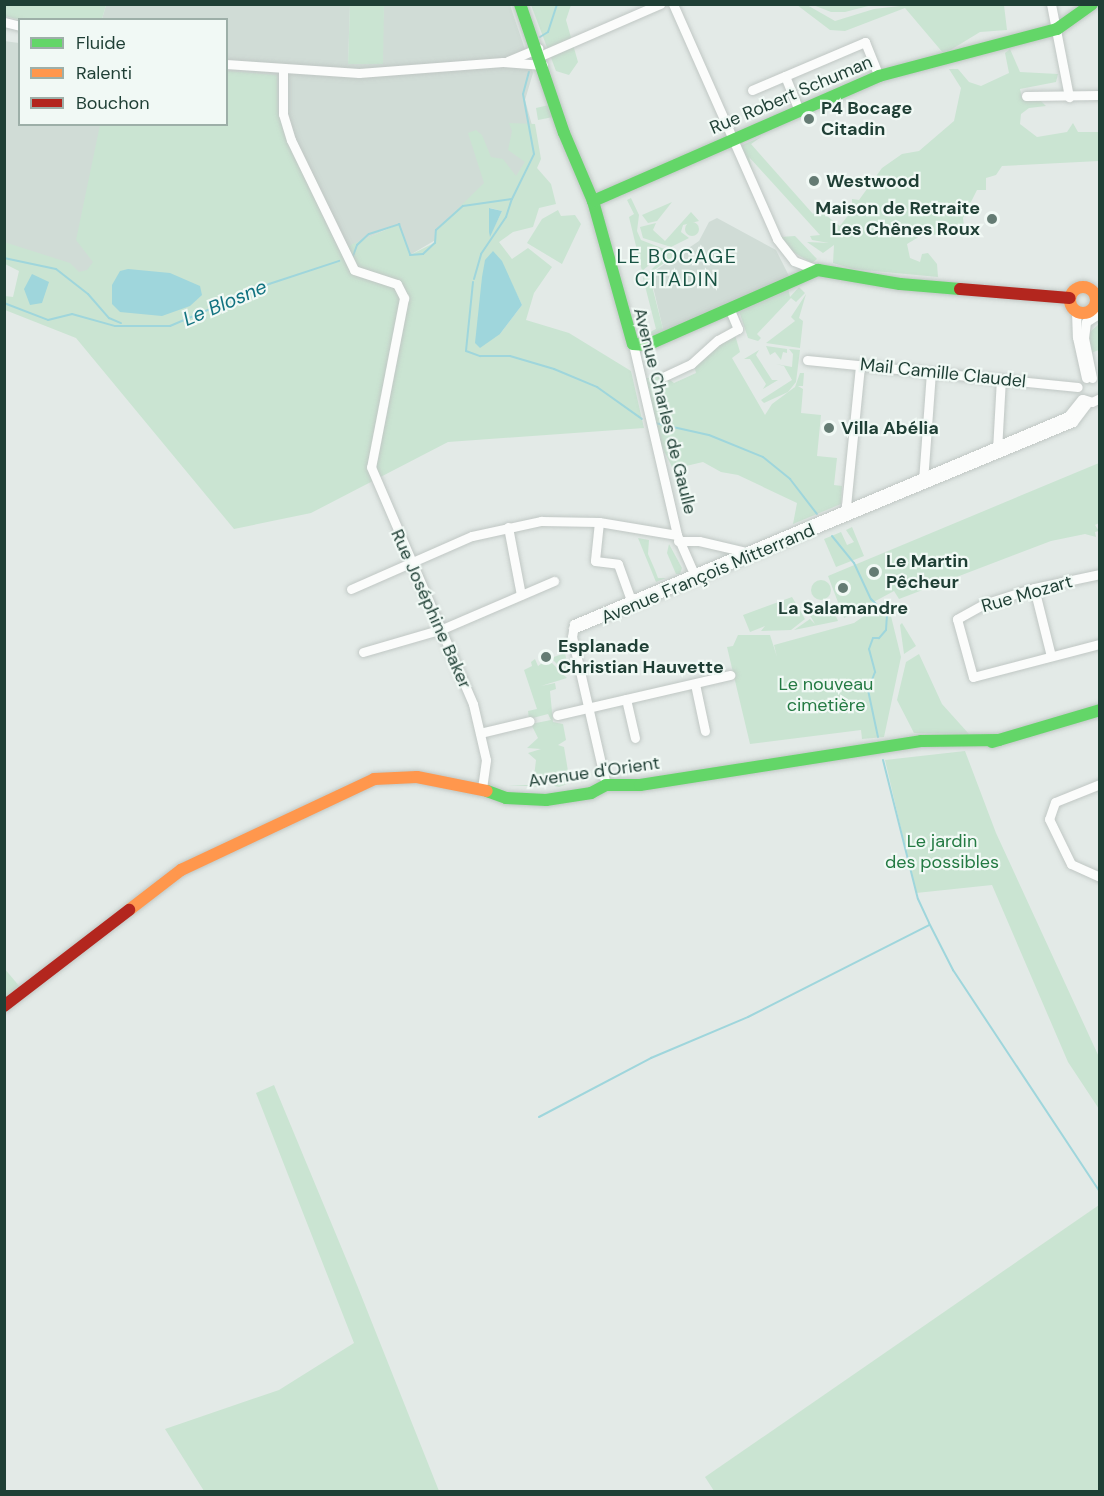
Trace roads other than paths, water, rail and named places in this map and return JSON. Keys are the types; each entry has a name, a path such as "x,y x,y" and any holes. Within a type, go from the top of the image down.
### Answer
{"street":[{"name":"Avenue Charles de Gaulle","path":"520,4 540,56 564,133 593,201 627,333 633,344 677,538 695,576"},
{"path":"228,64 283,69 398,73 503,62 540,56 660,4"},
{"path":"673,4 784,252 805,266 818,270 900,284 1070,298"},
{"path":"1051,4 1069,97"},
{"name":"Rue Robert Schuman","path":"593,201 879,76 1057,29 1092,4"},
{"path":"752,90 865,42 879,76"},
{"path":"503,62 540,56"},
{"name":"Rue Joséphine Baker","path":"283,69 283,114 291,140 354,270 397,284 404,298 372,450 378,486 473,704 486,760 482,789"},
{"path":"785,76 799,110"},
{"path":"1026,96 1100,95"},
{"path":"633,344 647,345 818,270"},
{"path":"1070,298 1075,290 1085,286 1094,292 1098,304"},
{"path":"1070,298 1076,311 1077,337 1093,379"},
{"path":"1076,311 1089,311 1098,304"},
{"path":"1093,379 1084,338 1086,322 1098,304"},
{"path":"664,376 691,364 718,340 738,329 729,308"},
{"name":"Mail Camille Claudel","path":"807,360 1078,387"},
{"path":"848,512 860,365"},
{"path":"922,481 931,372"},
{"path":"996,449 1001,379"},
{"path":"1093,379 1078,387 1085,400 1100,398"},
{"name":"Avenue François Mitterrand","path":"588,708 573,629 996,449 1073,422 1085,400"},
{"path":"351,589 472,536 541,521 598,522 699,541 748,554"},
{"path":"598,522 595,561 618,564 632,602"},
{"path":"508,527 521,596"},
{"name":"Rue Mozart","path":"1052,656 973,677 957,619 984,604 1034,588 1100,574"},
{"path":"363,652 442,629 554,581"},
{"path":"1034,588 1052,656 1100,644"},
{"path":"557,715 729,675"},
{"path":"695,684 705,731"},
{"path":"626,699 635,738"},
{"path":"588,708 606,785"},
{"name":"Avenue d'Orient","path":"4,1006 181,870 362,784 399,776 482,789 497,796 546,800 591,793 606,785 640,785 906,745 999,740 1100,710"},
{"path":"480,733 530,721"},
{"path":"1100,784 1055,802 1049,819 1071,864 1100,877"}],"water":[{"path":"489,208 502,211 490,237 489,232"},
{"path":"493,251 502,261 522,305 500,334 480,348 475,343 482,277 485,260"},
{"path":"128,269 170,273 200,286 202,295 190,306 162,316 120,312 112,304 112,285 120,271"},
{"path":"32,274 49,282 42,303 30,305 24,289"}],"waterway":[{"name":"Le Blosne","path":"540,37 548,32 557,4"},
{"name":"Le Blosne","path":"353,256 357,245 369,234 399,224 410,255 423,254 435,243 436,230 463,206 512,199 534,154 523,94 529,72"},
{"path":"474,279 481,254 506,217 512,199"},
{"path":"4,258 56,269 88,294 109,318 121,323"},
{"name":"Le Blosne","path":"4,303 48,320 72,314 115,326 170,326 269,284 339,261"},
{"path":"473,282 466,351 480,356 510,356 554,369 597,387 642,419"},
{"path":"655,423 709,435 763,457 790,479 817,514"},
{"path":"832,536 854,563 871,599 887,615 886,630 879,638 873,638 869,649 875,672 868,690 878,737"},
{"path":"883,760 918,899 929,923 953,970 1100,1192"},
{"path":"539,1117 651,1058 748,1017 929,925"}],"place":[{"name":"P4 Bocage Citadin","path":"809,119"},
{"name":"Westwood","path":"814,181"},
{"name":"Maison de Retraite Les Chênes Roux","path":"992,219"},
{"name":"Villa Abélia","path":"829,428"},
{"name":"Le Martin Pêcheur","path":"874,572"},
{"name":"La Salamandre","path":"843,588"},
{"name":"Esplanade Christian Hauvette","path":"546,657"}],"district":[{"name":"LE BOCAGE CITADIN","path":"677,268"}],"park label":[{"name":"Le nouveau cimetière","path":"826,695"},
{"name":"Le jardin des possibles","path":"942,852"}]}
